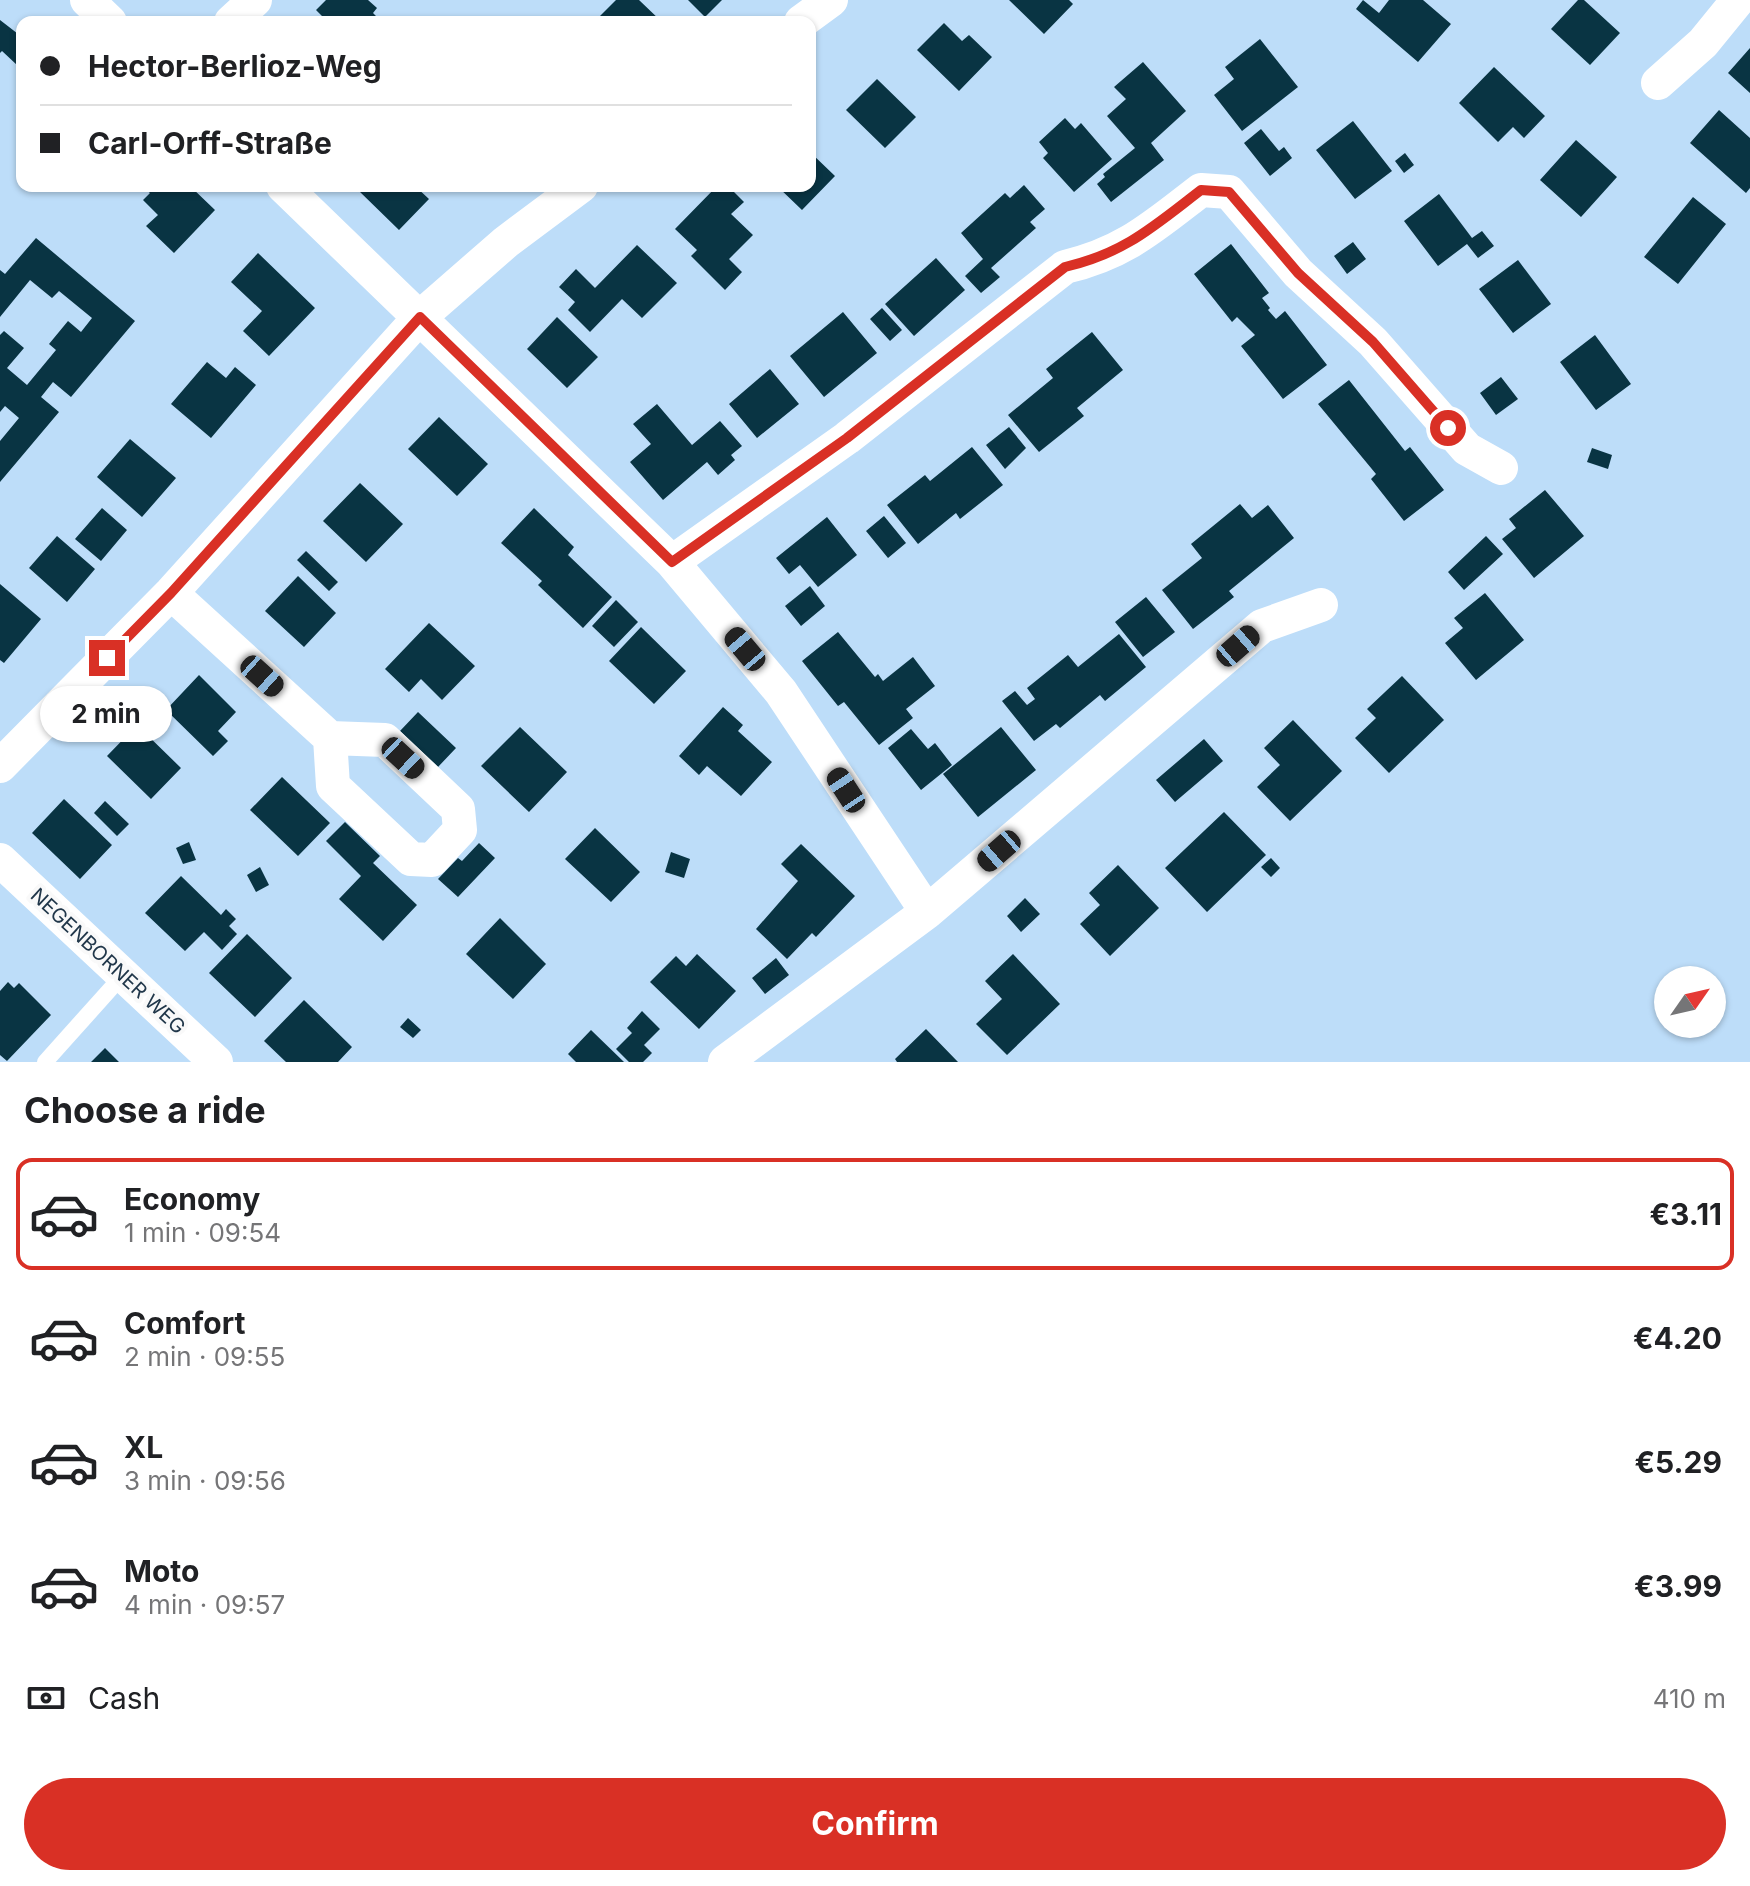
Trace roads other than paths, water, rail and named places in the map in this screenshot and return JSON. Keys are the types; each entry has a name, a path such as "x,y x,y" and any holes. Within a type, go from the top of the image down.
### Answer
{"street":[{"path":"87,0 104,16"},
{"path":"238,16 255,0"},
{"path":"809,16 831,0"},
{"path":"1658,83 1703,43 1738,0"},
{"path":"672,562 847,438 1065,267 1096,260 1128,246 1201,190 1229,192 1298,273 1373,342 1467,449 1501,468"},
{"path":"289,192 672,562 781,692 927,912"},
{"path":"0,766 171,593 420,317 506,242 573,192"},
{"path":"171,593 330,738"},
{"path":"725,1062 927,912 1262,626 1321,605"},
{"name":"NEGENBORNER WEG","path":"0,860 216,1062"}],"lane":[{"path":"45,1062 123,975"}]}
